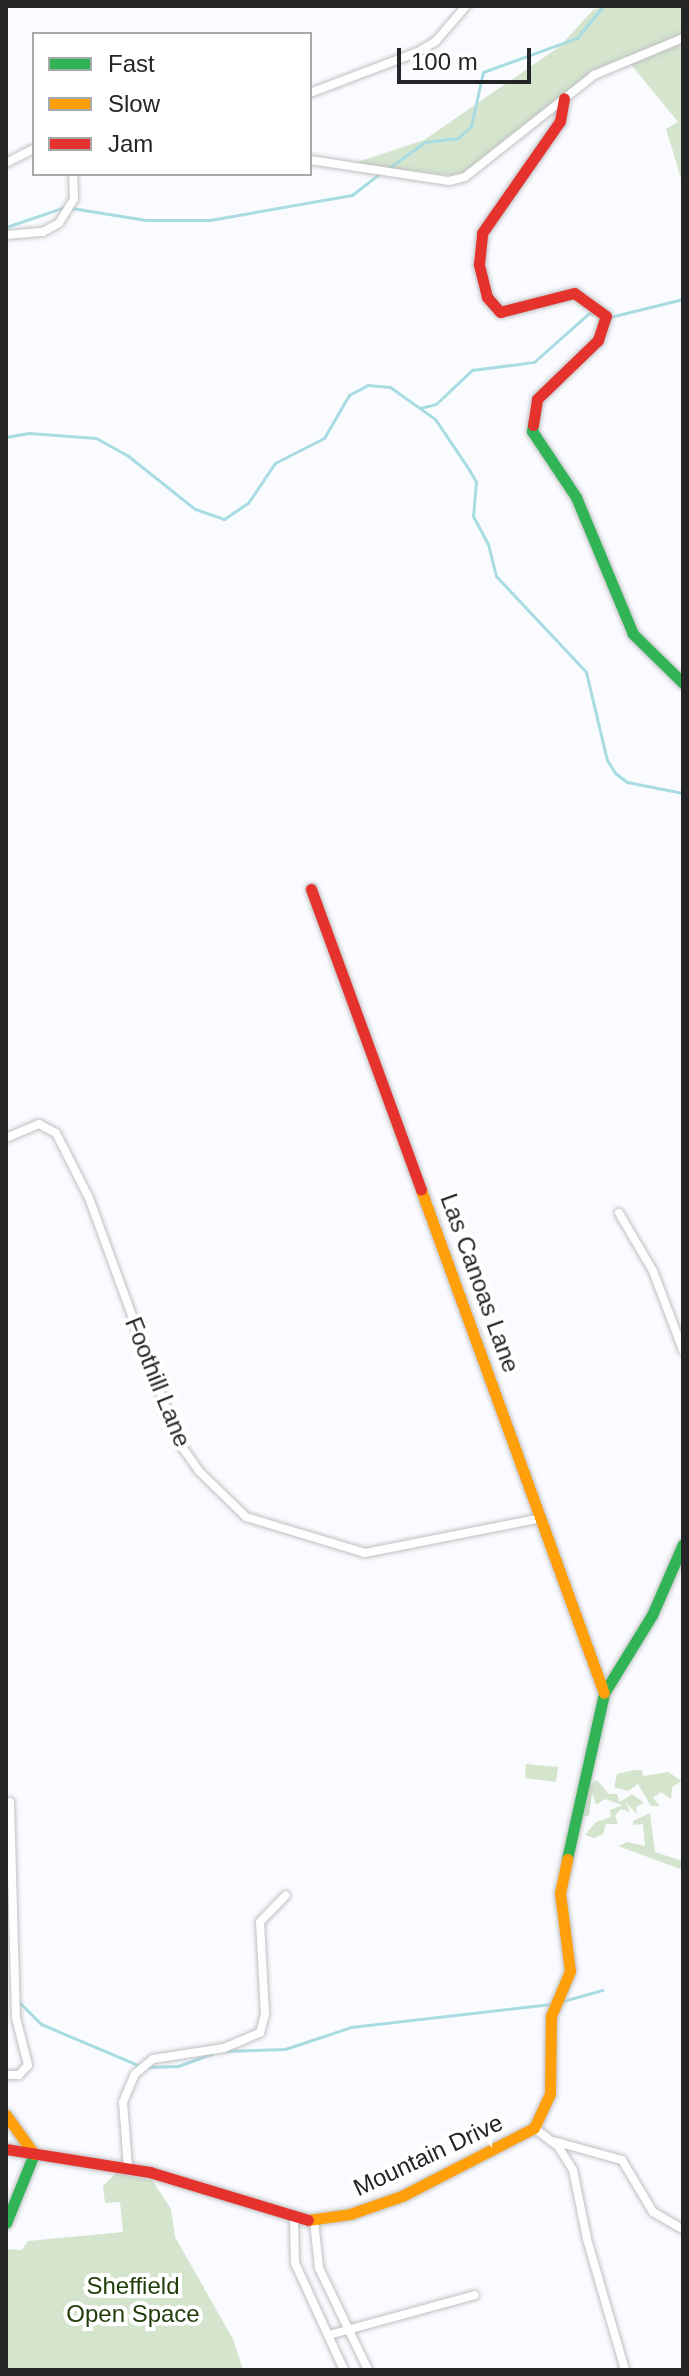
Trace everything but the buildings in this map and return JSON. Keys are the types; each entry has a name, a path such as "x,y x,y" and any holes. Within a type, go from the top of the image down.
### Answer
{"street":[{"path":"312,92 418,52 436,41 466,6"},
{"path":"312,160 449,181 465,177 507,148 564,98 614,64 683,38"},
{"path":"564,98 560,121 482,233 479,264 487,297 500,312 574,293 596,305 608,323 598,340 537,399 532,431 576,497 633,634 683,683"},
{"path":"6,163 32,144"},
{"path":"19,154 32,150"},
{"path":"6,235 43,232 59,223 74,199 73,176"},
{"name":"Las Canoas Lane","path":"311,889 604,1693"},
{"name":"Foothill Lane","path":"6,1138 39,1124 56,1133 89,1198 178,1441 199,1471 246,1517 365,1553 541,1518"},
{"path":"619,1213 653,1271 683,1350"},
{"path":"534,2128 550,2093 551,2016 570,1971 560,1908 566,1851 604,1693 652,1615 683,1544"},
{"path":"6,2075 19,2075 28,2065 16,2018 10,1802"},
{"path":"128,2168 123,2102 135,2074 153,2059 244,2043 260,2033 265,2014 260,1922 286,1895"},
{"path":"6,2115 34,2154 6,2223"},
{"name":"Mountain Drive","path":"6,2149 128,2168 294,2219 314,2220 350,2214 402,2196 534,2128 552,2141 573,2170 587,2239 625,2370"},
{"path":"552,2141 622,2160 653,2212 683,2229"},
{"path":"294,2219 295,2263 344,2370"},
{"path":"314,2220 318,2264 368,2370"},
{"path":"329,2335 475,2295"}],"green space":[{"path":"607,6 683,6 683,185 666,129 678,122 624,56 469,172 453,176 355,163 424,140 559,47 593,10"},
{"path":"526,1764 558,1767 556,1782 525,1778"},
{"path":"642,1770 643,1776 668,1772 682,1781 672,1787 671,1799 661,1792 653,1798 660,1806 651,1806 638,1784 628,1791 614,1787 617,1774"},
{"path":"597,1780 609,1794 617,1794 620,1802 632,1794 644,1803 636,1807 637,1814 626,1803 630,1812 621,1809 615,1815 618,1824 606,1824 603,1834 594,1838 585,1835 596,1822 611,1817 610,1810 622,1805 605,1799 596,1805 592,1793 589,1816 584,1816 590,1785"},
{"path":"650,1813 655,1852 682,1861 683,1870 618,1846 628,1842 645,1846 643,1824 633,1825 633,1821"},
{"name":"Sheffield Open Space","path":"116,2173 152,2180 171,2209 175,2237 233,2339 243,2370 6,2370 6,2249 22,2250 28,2241 123,2232 120,2202 105,2203 103,2186"}],"waterway":[{"path":"386,170 425,142 458,138 471,126 483,72 577,38 603,6"},
{"path":"6,227 65,207 146,220 210,220 352,195 379,174"},
{"path":"610,317 683,299"},
{"path":"420,408 436,404 472,370 534,362 589,313 594,314"},
{"path":"6,437 29,433 96,438 127,455 195,509 224,519 248,503 275,463 324,438 349,395 368,385 390,387 435,419 468,468 476,482 473,516 488,544 496,576 586,672 607,760 615,773 627,782 683,793"},
{"path":"563,2001 602,1990"},
{"path":"18,2001 41,2024 140,2066"},
{"path":"224,2051 285,2049 351,2027 551,2004"},
{"path":"147,2067 178,2066 213,2053"}],"traffic: fast":[{"path":"533,425 532,431 576,497 633,634 683,683"},
{"path":"567,1859 604,1693 652,1615 683,1544"},
{"path":"6,2223 34,2154"}],"traffic: slow":[{"path":"421,1190 604,1693"},
{"path":"308,2220 350,2214 402,2196 534,2128 550,2093 551,2016 570,1971 560,1893 567,1859"},
{"path":"6,2115 34,2154"}],"traffic: jam":[{"path":"533,425 537,399 598,340 606,316 574,293 500,312 487,297 479,264 482,233 560,121 564,98"},
{"path":"311,889 421,1190"},
{"path":"6,2149 150,2172 308,2220"}]}
